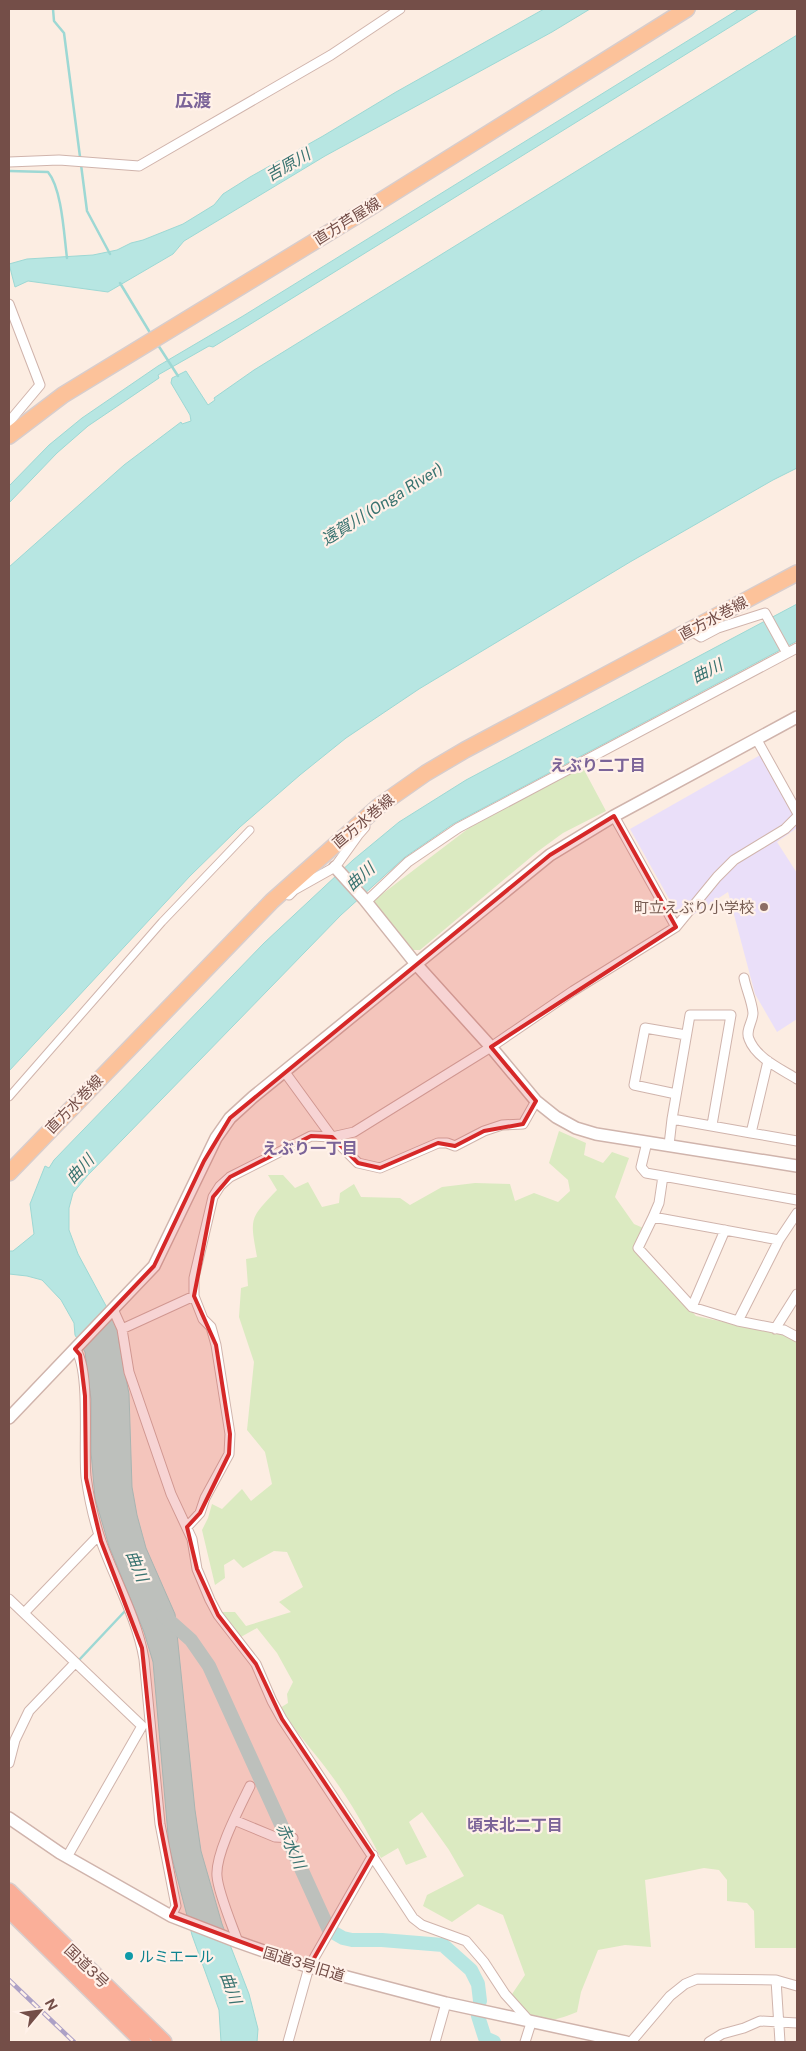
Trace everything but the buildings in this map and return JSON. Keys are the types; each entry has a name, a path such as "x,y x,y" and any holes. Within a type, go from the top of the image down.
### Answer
{"highway":[{"name":"国道3号","path":"9,1891 164,2042"},
{"name":"国道3号","path":"9,1910 143,2042"}],"main road":[{"name":"直方芦屋線","path":"9,436 63,395 342,225 687,9"},
{"name":"直方水巻線","path":"9,1173 272,901 379,806 426,773 465,750 797,573"}],"street":[{"path":"9,162 59,160 139,166 331,55 400,9"},
{"path":"9,304 40,385 9,422"},
{"path":"690,630 701,638 718,628 765,612 787,653"},
{"path":"365,900 408,862 458,828 797,648"},
{"path":"9,1418 154,1266 177,1222 204,1161 221,1131 230,1118 253,1097 550,855 614,816 797,717"},
{"path":"757,740 797,812"},
{"path":"272,901 280,904 294,890 335,867 358,835 374,818 379,806"},
{"path":"614,816 676,927"},
{"path":"187,1527 200,1513 205,1498 229,1454 230,1434 216,1345 211,1327 203,1319 194,1296 194,1278 204,1230 213,1197 220,1186 250,1166 312,1136 332,1137 354,1132 492,1047 573,991 676,927 707,888 734,860 785,829 797,818"},
{"path":"9,1097 162,922 250,830"},
{"path":"335,867 365,900 416,964 492,1047 536,1101 556,1117 576,1128 596,1134 797,1166"},
{"path":"744,978 753,1014 747,1032 748,1039 754,1048 768,1061 797,1079"},
{"path":"669,1145 690,1016 731,1015 712,1125"},
{"path":"676,1094 634,1085 645,1028 686,1036"},
{"path":"751,1133 768,1061"},
{"path":"284,1071 332,1137 358,1163 380,1168 438,1143 447,1143 455,1146 484,1131 502,1125 522,1124 536,1101"},
{"path":"672,1119 797,1141"},
{"path":"647,1142 642,1166 646,1173 797,1200"},
{"path":"663,1176 659,1203 638,1248 692,1307 738,1322 784,1330 797,1336"},
{"path":"738,1322 779,1240 797,1213"},
{"path":"653,1217 779,1240"},
{"path":"692,1307 725,1230"},
{"path":"775,1329 797,1294"},
{"path":"122,1329 194,1296"},
{"path":"112,1311 122,1329 129,1372 171,1494 192,1539 197,1569 218,1615 256,1664 272,1701 282,1718 413,1918 427,1927 466,1941 484,1962 505,1994 531,2023 525,2042"},
{"path":"76,1348 80,1355 86,1396 86,1478 99,1535 139,1636 144,1659 160,1824 176,1906 171,1916"},
{"path":"24,1613 99,1535"},
{"path":"9,1599 142,1726 67,1857"},
{"path":"9,1763 12,1737 29,1711 75,1663"},
{"path":"234,1940 216,1877 217,1865 234,1820 250,1786"},
{"name":"国道3号旧道","path":"9,1818 67,1857 171,1916 234,1940 309,1967 446,2003 531,2023 626,2042"},
{"path":"234,1820 275,1837 293,1838"},
{"path":"288,2042 309,1967 373,1855"},
{"path":"631,2042 670,1996 685,1984 697,1979 776,1980 797,1986"},
{"path":"776,1980 780,2042"},
{"path":"435,2042 446,2003"},
{"path":"709,2042 722,2034 760,2021 797,2023"}],"highlighted area":[{"path":"614,816 676,927 491,1047 536,1101 523,1124 484,1131 455,1146 438,1143 380,1168 358,1163 332,1137 311,1136 230,1177 213,1197 194,1296 216,1345 230,1434 229,1454 200,1513 187,1527 197,1569 218,1615 256,1664 282,1719 373,1855 309,1967 171,1916 176,1906 160,1824 142,1648 101,1541 86,1478 85,1396 80,1355 75,1349 154,1266 204,1161 230,1118 550,855"}],"shaded area":[{"name":"町立えぶり小学校","path":"762,754 797,821 797,828 777,842 797,873 797,1019 777,1032 755,994 728,892 682,922 630,829"}],"green space":[{"path":"582,766 606,811 563,833 537,852 420,950 412,950 373,901 469,828"},
{"path":"559,1131 586,1143 584,1155 603,1163 612,1152 629,1158 615,1197 634,1224 650,1231 641,1257 696,1316 781,1334 797,1342 797,1948 755,1948 754,1911 747,1903 727,1901 727,1880 719,1870 704,1868 645,1880 651,1947 625,1945 598,1950 581,1992 577,2012 547,2021 540,2020 527,2013 510,1997 525,1975 503,1915 478,1904 452,1922 423,1906 427,1895 464,1876 449,1850 422,1812 409,1822 427,1857 406,1865 398,1848 381,1858 339,1785 280,1708 288,1703 287,1694 293,1682 277,1653 257,1628 239,1638 221,1612 235,1612 246,1626 291,1612 279,1602 303,1587 287,1552 274,1551 243,1568 234,1559 224,1565 225,1578 215,1585 202,1530 212,1504 222,1509 242,1489 251,1501 272,1484 265,1452 247,1430 254,1362 239,1317 241,1288 248,1286 246,1259 257,1257 253,1234 254,1220 261,1207 277,1190 268,1175 283,1175 295,1188 308,1182 322,1207 339,1203 340,1193 354,1184 361,1197 400,1198 410,1205 442,1187 475,1183 510,1184 515,1201 534,1193 558,1202 570,1191 568,1180 549,1163"}],"water":[{"name":"吉原川","path":"544,9 590,9 552,32 325,156 184,241 173,254 108,292 28,281 15,287 9,264 27,259 93,255 117,250 183,224 214,205 223,194 250,177"},
{"path":"739,9 759,9 213,347 209,346 158,375 159,378 88,426 57,453 9,503 9,486 49,445 82,418 158,366 243,316"},
{"name":"遠賀川 (Onga River)","path":"797,35 797,468 630,562 419,689 346,738 240,827 190,876 9,1071 9,567 124,465 181,422 182,424 191,421 190,415 171,383 172,378 186,371 208,405 215,400 214,398 254,370"},
{"name":"曲川","path":"797,604 797,641 453,824 405,857 341,915 88,1175 73,1193 69,1208 69,1230 78,1254 118,1328 129,1394 132,1487 137,1515 146,1548 175,1614 201,1851 222,1924 249,1994 258,2029 257,2042 221,2042 219,2010 192,1935 169,1846 153,1662 144,1632 109,1546 95,1498 91,1452 91,1399 85,1352 75,1335 74,1323 61,1300 42,1280 9,1274 9,1251 13,1251 34,1234 30,1204 45,1166 49,1168 54,1160 264,943 353,860 399,822 466,780"}],"waterway":[{"path":"53,9 54,21 64,33 87,211 110,254"},
{"path":"9,171 48,172 53,180 59,201 67,258"},
{"path":"120,283 152,336"},
{"path":"158,345 178,376"},
{"path":"79,1660 126,1610"},
{"name":"赤水川","path":"163,1615 191,1640 209,1666 329,1930 343,1938 352,1940 382,1940 443,1945 471,1970 478,1984 480,2001"},
{"name":"赤水川","path":"478,2016 485,2038 494,2042"}],"railway":[{"path":"9,1980 74,2042"}],"place":[{"name":"町立えぶり小学校","path":"764,907"},
{"name":"ルミエール","path":"129,1956"}],"district":[{"name":"広渡","path":"193,100"},
{"name":"えぶり二丁目","path":"598,765"},
{"name":"えぶり一丁目","path":"310,1148"},
{"name":"頃末北二丁目","path":"515,1825"}]}
